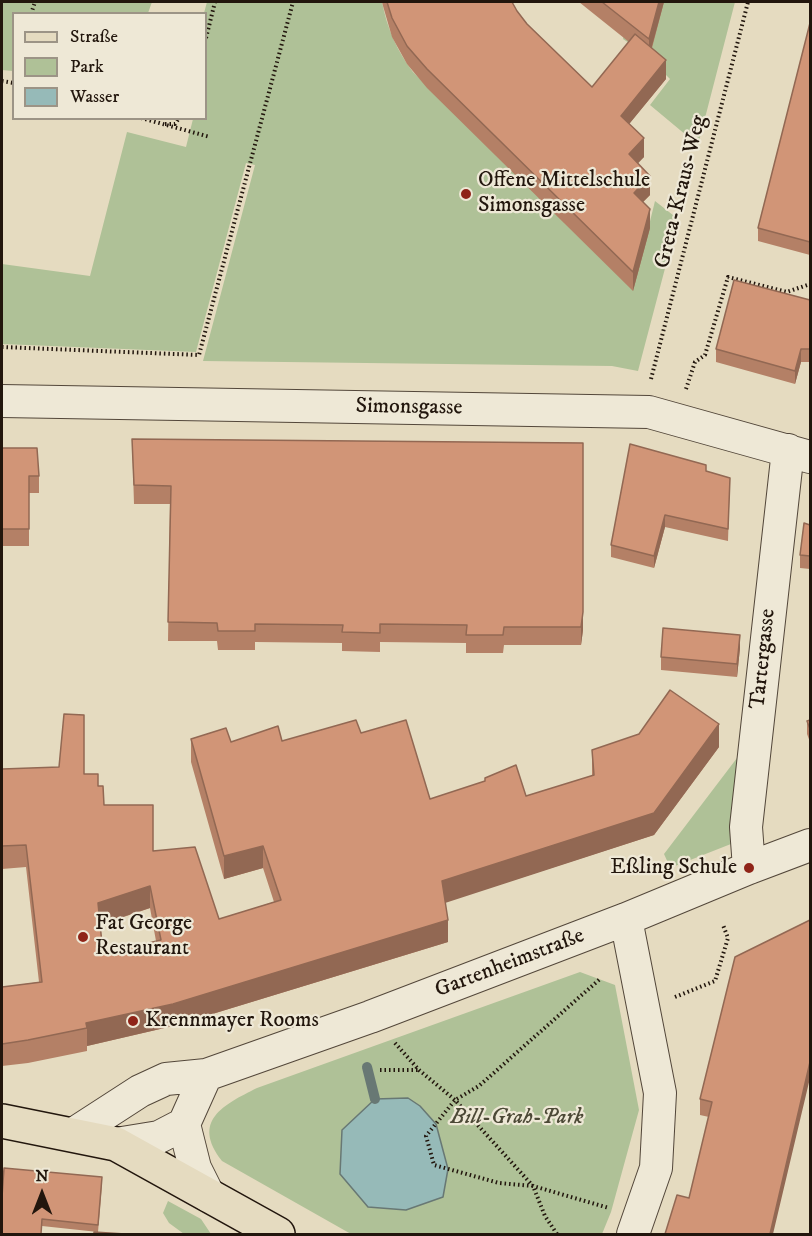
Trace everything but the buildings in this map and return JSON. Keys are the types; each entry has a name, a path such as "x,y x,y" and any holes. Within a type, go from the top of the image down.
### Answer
{"main road":[{"path":"2,1121 116,1144 279,1234"}],"street":[{"name":"Simonsgasse","path":"2,401 649,412 799,454"},
{"name":"Tartergasse","path":"748,868 746,827 799,454"},
{"name":"Gartenheimstraße","path":"72,1135 140,1091 166,1079 206,1075 370,1017 626,919 810,845"},
{"path":"624,1222 656,1168 660,1093 626,919"},
{"path":"206,1075 184,1124 195,1168 209,1196"},
{"path":"116,1144 159,1137 184,1124"}],"path":[{"path":"207,34 215,2"},
{"path":"2,347 200,355 292,2"},
{"name":"Greta-Kraus-Weg","path":"649,385 748,2"},
{"path":"148,120 210,137"},
{"path":"162,124 175,123 177,120"},
{"path":"685,393 695,362 705,355 728,277 787,292 810,284"},
{"path":"671,998 715,981 728,938 723,926"},
{"path":"601,978 479,1086 455,1100 426,1136 434,1165 499,1184 533,1186 624,1222"},
{"path":"389,1037 419,1070 455,1100 533,1186 545,1216 557,1234"},
{"path":"380,1070 419,1070"}],"green space":[{"path":"2,2 152,2 148,12 12,12 12,71 2,70"},
{"name":"Offene Mittelschule Simonsgasse","path":"207,2 382,2 393,39 413,72 633,290 655,201 678,219 638,371 612,366 203,361 255,165 246,163 196,352 2,344 2,264 90,276 127,132 186,147 193,120 207,120 207,12 204,12"},
{"path":"664,2 735,2 698,145 650,105 670,79 662,71 663,66 623,39 626,24"},
{"path":"737,758 744,764 736,842 675,866 669,865 664,854"},
{"name":"Bill-Grah-Park","path":"580,972 615,985 639,1110 611,1212 602,1234 351,1234 222,1161 213,1147 210,1125 215,1116 233,1101 257,1088"},
{"path":"168,1201 201,1219 211,1234 184,1234 169,1223 163,1213"}],"water":[{"path":"408,1098 420,1106 436,1124 448,1169 443,1197 406,1210 368,1207 340,1174 342,1130 375,1099"}],"waterway":[{"path":"367,1067 375,1099"}],"place":[{"name":"Offene Mittelschule Simonsgasse","path":"466,194"},
{"name":"Eßling Schule","path":"749,868"},
{"name":"Fat George Restaurant","path":"83,937"},
{"name":"Krennmayer Rooms","path":"133,1021"}]}
